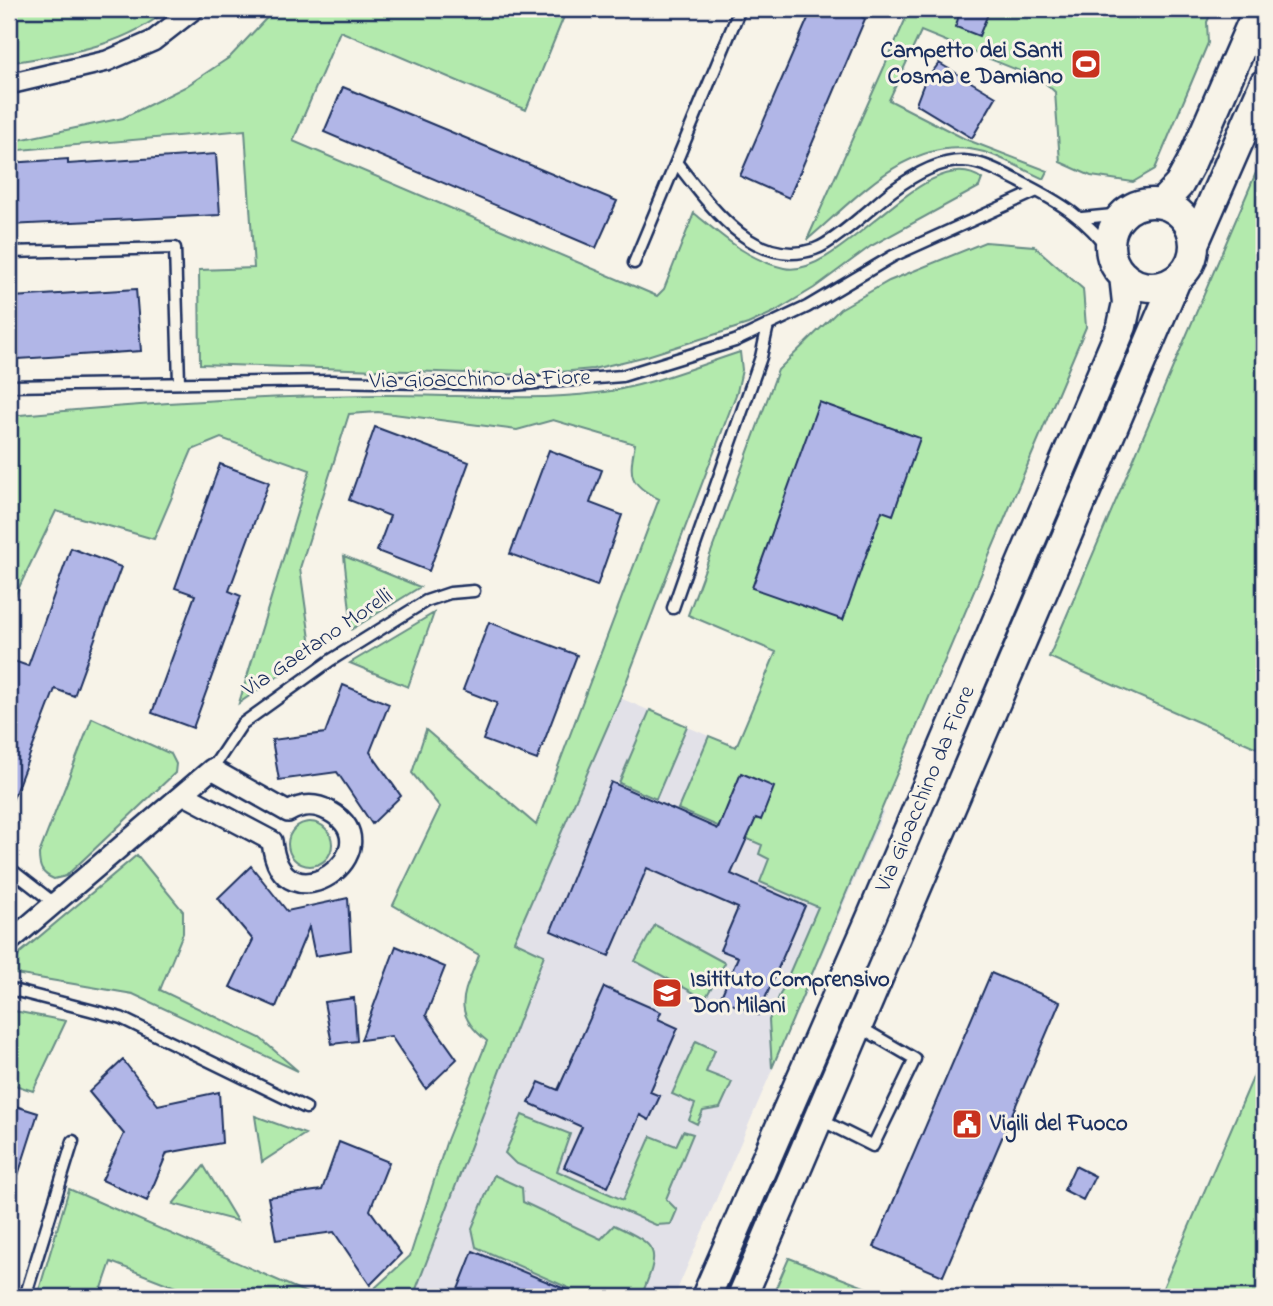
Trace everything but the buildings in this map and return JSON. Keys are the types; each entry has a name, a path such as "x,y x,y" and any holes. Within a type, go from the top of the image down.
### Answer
{"street":[{"path":"9,84 107,61 153,40 194,9"},
{"path":"1161,204 1179,184 1191,163 1258,9"},
{"path":"1194,244 1185,218 1161,204 1134,206 1123,214 1110,238 1117,264 1149,287 1175,280 1192,258 1194,244 1264,84"},
{"name":"Via Gioacchino da Fiore","path":"705,1297 871,918 1122,326 1127,303 1117,264"},
{"name":"Via Gioacchino da Fiore","path":"741,1297 1175,280"},
{"path":"183,794 271,841 273,855 279,867 296,880 309,883 325,880 337,872 348,853 349,840 341,820 333,813 309,805 288,812 212,769"},
{"name":"Via Gaetano Morelli","path":"9,942 212,769"}],"lane":[{"path":"634,263 740,9"},
{"path":"676,162 727,225 754,243 788,254 817,249 906,180 936,165 965,161 991,168 1082,218 1117,264"},
{"name":"Via Gioacchino da Fiore","path":"9,386 179,382 512,385 589,381 635,372 735,341 807,307 894,256 1037,191"},
{"path":"1082,218 1123,214"},
{"path":"9,252 175,248 179,382"},
{"path":"673,608 761,357 768,326"},
{"name":"Via Gaetano Morelli","path":"212,769 242,724 331,660 426,601 450,593 474,591"},
{"path":"9,868 54,903"},
{"path":"9,989 121,1018 306,1108"},
{"path":"819,1119 873,1146 915,1059 858,1026"},
{"path":"25,1297 73,1141"}],"shaded area":[{"name":"Isitituto Comprensivo Don Milani","path":"620,698 884,811 674,1297 413,1297 544,955 514,941"}],"green space":[{"path":"9,9 168,9 150,22 113,41 73,52 9,63"},
{"path":"275,9 567,9 526,110 340,31 293,141 657,296 664,289 694,213 736,246 759,259 784,268 806,266 831,254 910,193 936,177 960,172 982,179 979,187 871,246 814,288 774,312 748,324 647,356 593,369 527,375 200,364 199,270 254,268 245,130 9,151 9,142 123,118 185,87 230,57"},
{"path":"910,9 1213,9 1207,22 1208,43 1155,169 1133,182 1091,176 1060,162 1055,92 1042,80 921,31 889,100 965,139 1048,171 1044,179 984,152 958,148 933,151 909,160 887,173 807,240"},
{"path":"1264,154 1264,751 1049,657"},
{"path":"985,242 1034,246 1083,289 1086,327 772,1068 769,1020 818,907 760,882 769,859 759,854 762,845 678,809 709,736 736,747 776,652 688,615 778,370 840,309 889,281"},
{"path":"740,352 742,370 737,392 620,698 514,941 544,955 413,1297 365,1297 410,1256 447,1140 487,1041 468,1020 463,1001 479,955 393,905 440,807 412,773 426,730 536,825 659,499 641,488 633,478 635,444 553,420 517,430 378,412 349,414 300,568 312,653 239,703 310,470 221,438 192,450 154,539 56,511 9,608 9,416 148,404 287,397 570,396 634,386"},
{"path":"344,556 420,587 352,629"},
{"path":"434,613 408,687 350,663"},
{"path":"650,710 687,726 656,799 619,783"},
{"path":"92,718 171,754 176,764 175,773 66,876 54,879 42,870 39,854"},
{"path":"310,822 326,828 332,844 326,860 310,866 294,860 288,844 294,828"},
{"path":"137,855 183,911 183,933 160,990 260,1038 298,1071 133,994 9,973 20,953"},
{"path":"655,925 725,963 705,999 635,961"},
{"path":"9,1010 66,1021 33,1091 9,1083"},
{"path":"696,1041 715,1050 706,1072 732,1082 720,1108 703,1111 697,1124 689,1120 695,1104 672,1094"},
{"path":"1264,1052 1264,1297 1159,1297"},
{"path":"522,1115 570,1134 557,1171 623,1200 651,1136 676,1146 683,1131 693,1134 666,1199 677,1210 671,1224 656,1225 515,1163 505,1153"},
{"path":"255,1116 305,1134 262,1162"},
{"path":"204,1166 237,1221 173,1204"},
{"path":"494,1175 522,1188 523,1202 601,1239 614,1225 641,1239 648,1245 653,1259 641,1297 568,1297 571,1289 476,1247 472,1228"},
{"path":"69,1189 316,1297 201,1297 111,1262 99,1297 37,1297"},
{"path":"789,1258 890,1297 772,1297"}],"place":[{"name":"Campetto dei Santi Cosma e Damiano","path":"1086,64"},
{"name":"Isitituto Comprensivo Don Milani","path":"667,993"},
{"name":"Vigili del Fuoco","path":"967,1124"}]}
